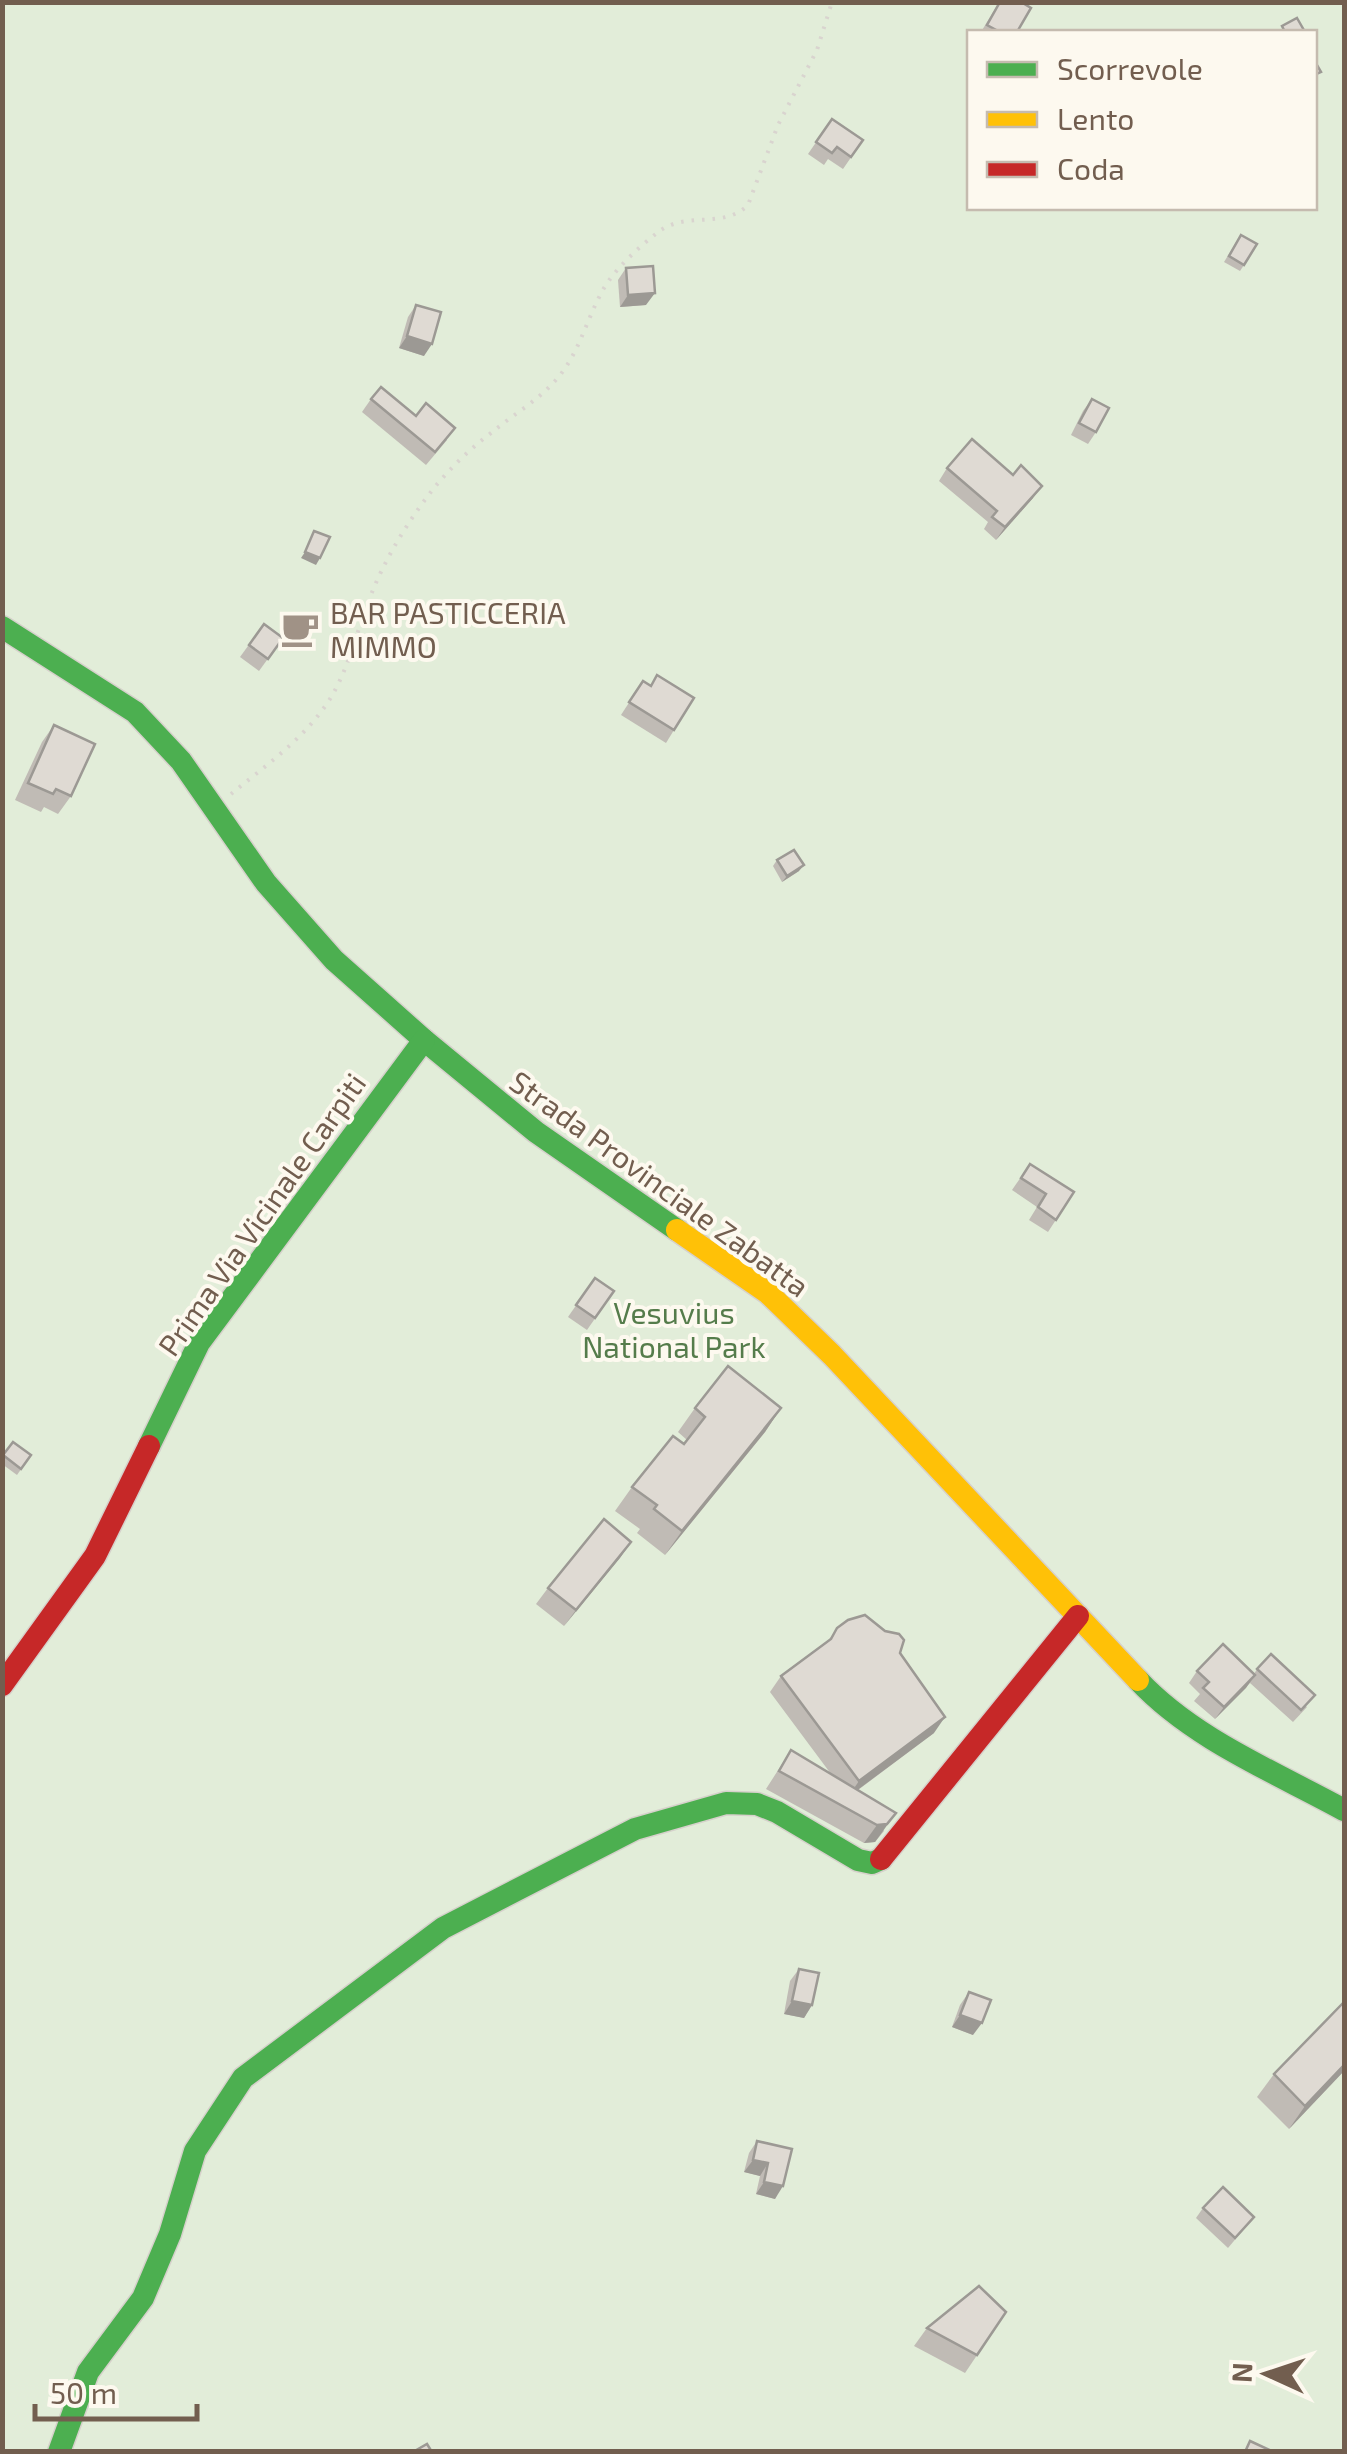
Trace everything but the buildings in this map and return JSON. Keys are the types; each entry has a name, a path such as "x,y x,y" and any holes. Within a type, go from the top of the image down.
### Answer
{"street":[{"name":"Strada Provinciale Zabatta","path":"2,627 135,712 181,760 298,923 424,1040 536,1132 768,1292 1152,1696 1207,1736 1344,1810"},
{"name":"Prima Via Vicinale Carpiti","path":"2,1686 95,1556 199,1342 424,1040"},
{"path":"58,2452 88,2372 144,2298 170,2234 195,2151 242,2078 443,1928 650,1824 726,1803 756,1804 778,1812 858,1860 872,1863 886,1856 1078,1616"}],"path":[{"path":"216,807 300,736 326,705 345,672 376,583 420,506 490,432 554,383 577,346 606,284 671,222 727,218 748,205 778,125 817,50 832,2"}],"green space":[{"name":"Vesuvius National Park","path":"3,3 1344,3 1344,2451 3,2451"}],"traffic: fast":[{"path":"2,627 135,712 181,761 266,883 334,960 536,1132 677,1230"},
{"path":"149,1446 199,1343 424,1040"},
{"path":"1138,1680 1209,1737 1344,1810"},
{"path":"59,2452 88,2372 143,2298 170,2234 195,2151 243,2078 443,1928 635,1829 726,1803 757,1804 858,1860 872,1863 881,1859"}],"traffic: slow":[{"path":"677,1230 768,1293 832,1355 1138,1680"}],"traffic: jam":[{"path":"2,1685 95,1556 149,1446"},
{"path":"881,1859 1078,1616"}],"place":[{"name":"BAR PASTICCERIA MIMMO","path":"300,629"}]}
